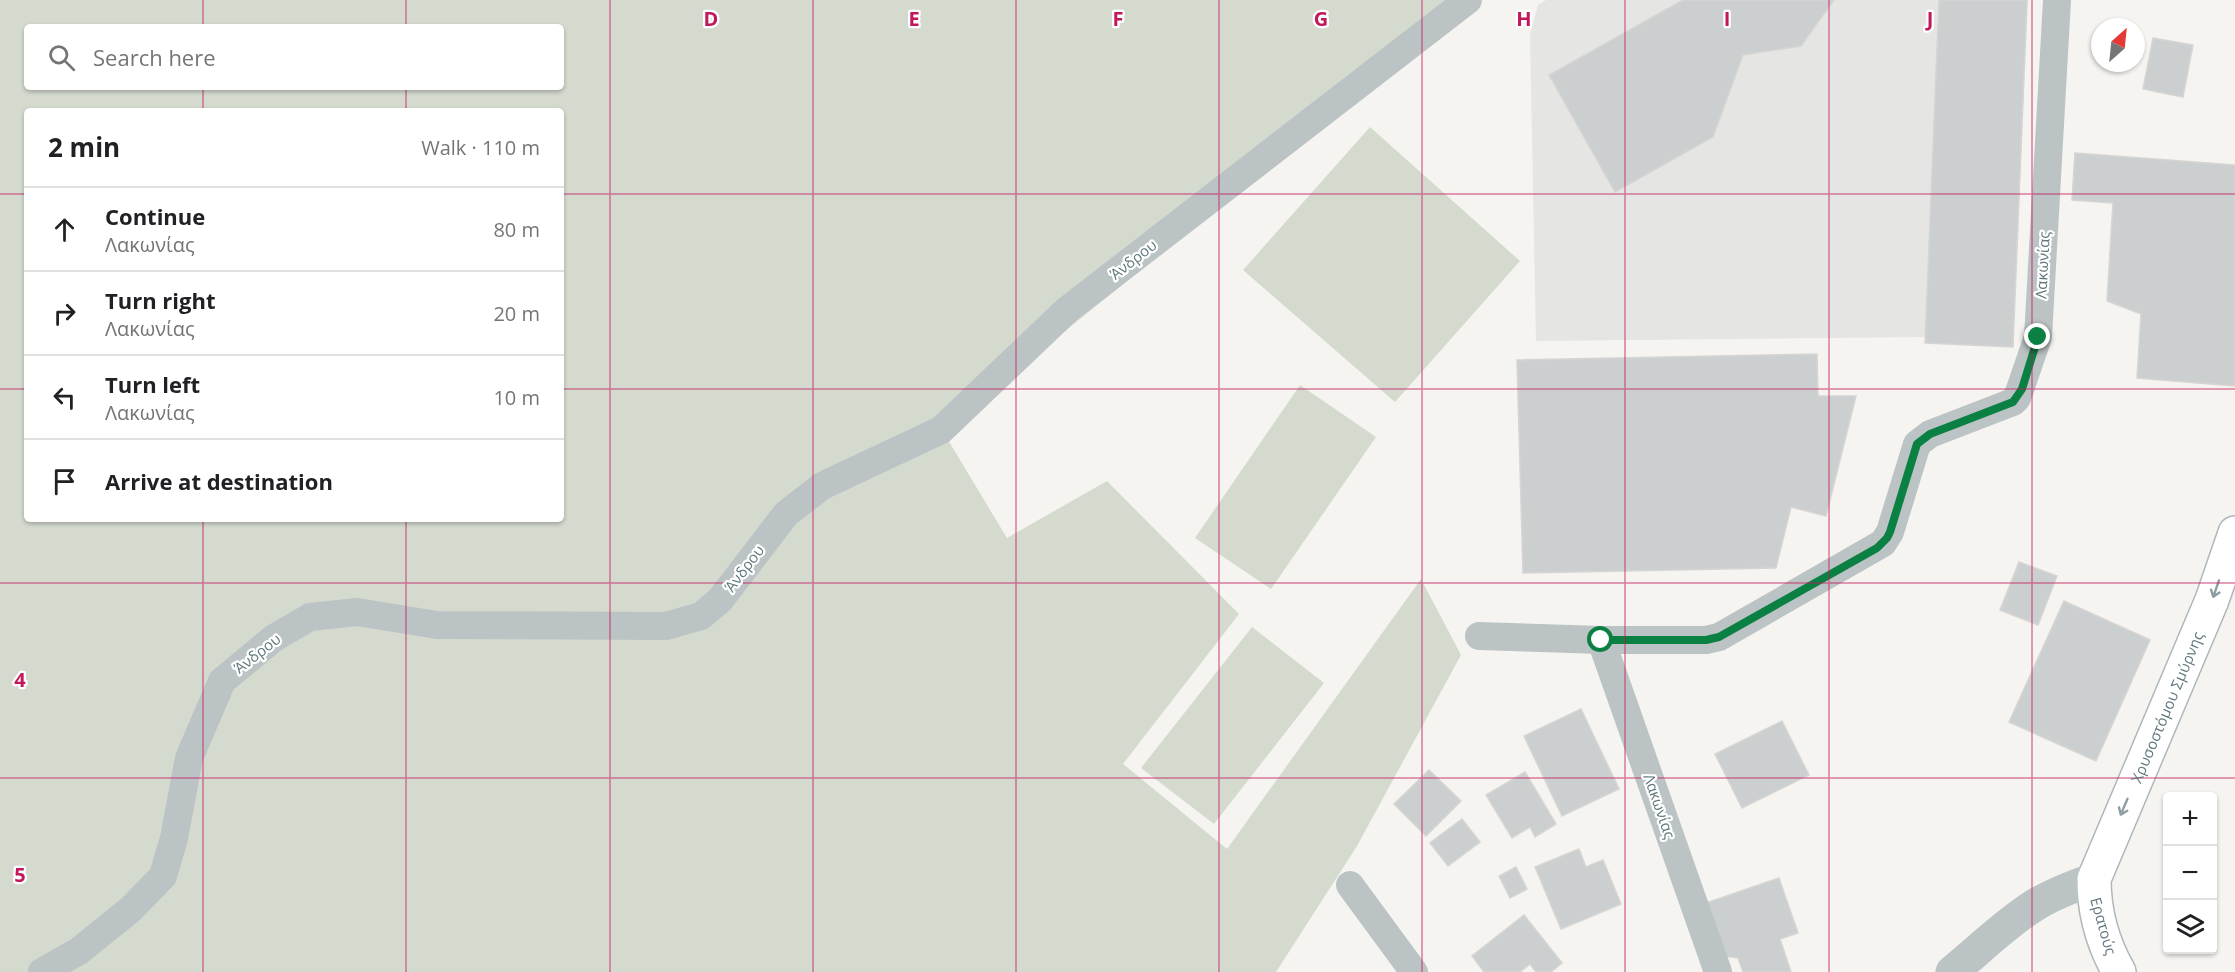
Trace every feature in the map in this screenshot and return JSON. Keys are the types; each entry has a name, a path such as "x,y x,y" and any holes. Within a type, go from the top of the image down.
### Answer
{"main road":[{"name":"Χρυσοστόμου Σμύρνης","path":"2094,879 2212,600 2235,533"},
{"name":"Ερατούς","path":"2094,879 2094,898 2098,921 2119,972"}],"street":[{"name":"Άνδρου","path":"42,972 79,951 131,909 163,876 174,838 189,758 222,681 274,638 310,617 357,612 449,625 666,626 701,616 720,600 786,514 822,486 941,430 1067,310 1468,0"},
{"name":"Λακωνίας","path":"1479,636 1601,640 1713,639 1883,543 1887,538 1913,452 1922,438 2013,402 2017,398 2038,337 2057,0"},
{"name":"Λακωνίας","path":"1601,640 1718,972"},
{"path":"1952,972 2018,916 2036,904 2066,889 2094,879"},
{"path":"1350,885 1414,972"}],"shaded area":[{"path":"0,0 1471,0 1424,42 942,430 1007,538 1107,481 1239,614 1123,764 1227,849 1421,579 1461,655 1357,846 1276,972 0,972"},
{"path":"1546,0 2028,0 2013,347 1933,337 1536,341 1530,35 1538,5"},
{"path":"1370,127 1520,261 1395,402 1243,270"},
{"path":"1300,385 1376,437 1271,589 1195,538"},
{"path":"1252,627 1324,683 1214,824 1141,768"}],"building":[{"path":"1683,0 1834,0 1801,46 1743,55 1713,137 1615,192 1549,75"},
{"path":"1939,0 2027,0 2013,347 1925,343"},
{"path":"2153,38 2193,45 2183,97 2143,89"},
{"path":"2075,153 2235,165 2235,386 2137,378 2141,314 2107,301 2113,203 2072,200"},
{"path":"1817,354 1818,396 1856,396 1826,516 1791,507 1776,568 1523,573 1517,360"},
{"path":"2019,562 2057,576 2038,625 2000,610"},
{"path":"2064,601 2150,640 2096,761 2009,722"},
{"path":"1581,709 1619,789 1562,816 1524,736"},
{"path":"1782,721 1809,775 1742,808 1715,754"},
{"path":"1429,770 1461,801 1426,836 1394,804"},
{"path":"1525,772 1556,824 1535,837 1530,827 1512,838 1486,795"},
{"path":"1462,819 1480,842 1448,866 1430,843"},
{"path":"1579,849 1586,867 1603,860 1621,904 1561,929 1535,867"},
{"path":"1516,867 1527,889 1510,898 1499,876"},
{"path":"1779,878 1798,933 1780,939 1791,972 1743,972 1738,958 1724,956 1706,903"},
{"path":"1524,915 1562,963 1551,972 1536,972 1530,964 1520,972 1484,972 1472,956"}],"route":[{"path":"1601,640 1713,639 1877,548 1890,532 1917,444 1930,434 2013,402 2022,389 2038,337"}]}
